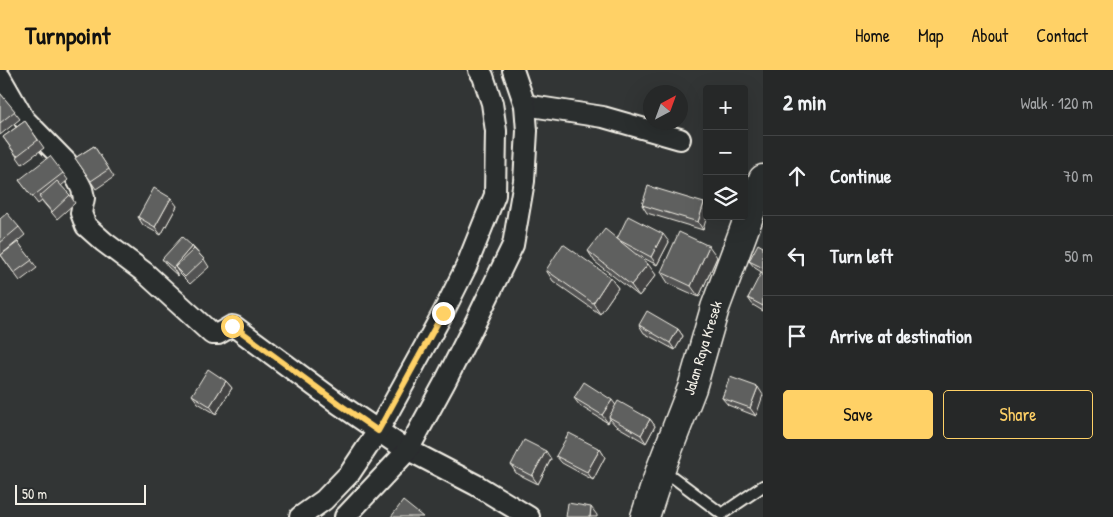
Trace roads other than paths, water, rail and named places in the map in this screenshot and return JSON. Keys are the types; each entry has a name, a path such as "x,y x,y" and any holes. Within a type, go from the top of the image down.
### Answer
{"main road":[{"name":"Jalan Raya Kresek","path":"645,517 661,468 692,388 715,308 755,225 763,179"}],"street":[{"path":"336,510 350,473 456,322 480,275 509,242 507,199 492,104 483,76 479,70"},
{"path":"456,322 478,317 480,275 486,226 524,181 527,131 525,105 513,70"},
{"path":"0,77 24,120 67,164 74,175 82,189 84,198 81,213 86,226 144,272 212,334 218,334 232,326 235,327 339,404 403,448 476,485 529,517"},
{"path":"525,105 603,117 680,139"},
{"path":"486,226 509,242"},
{"path":"300,517 336,510 403,448 445,382 456,322"}],"lane":[{"path":"661,468 722,514 763,486"}]}
